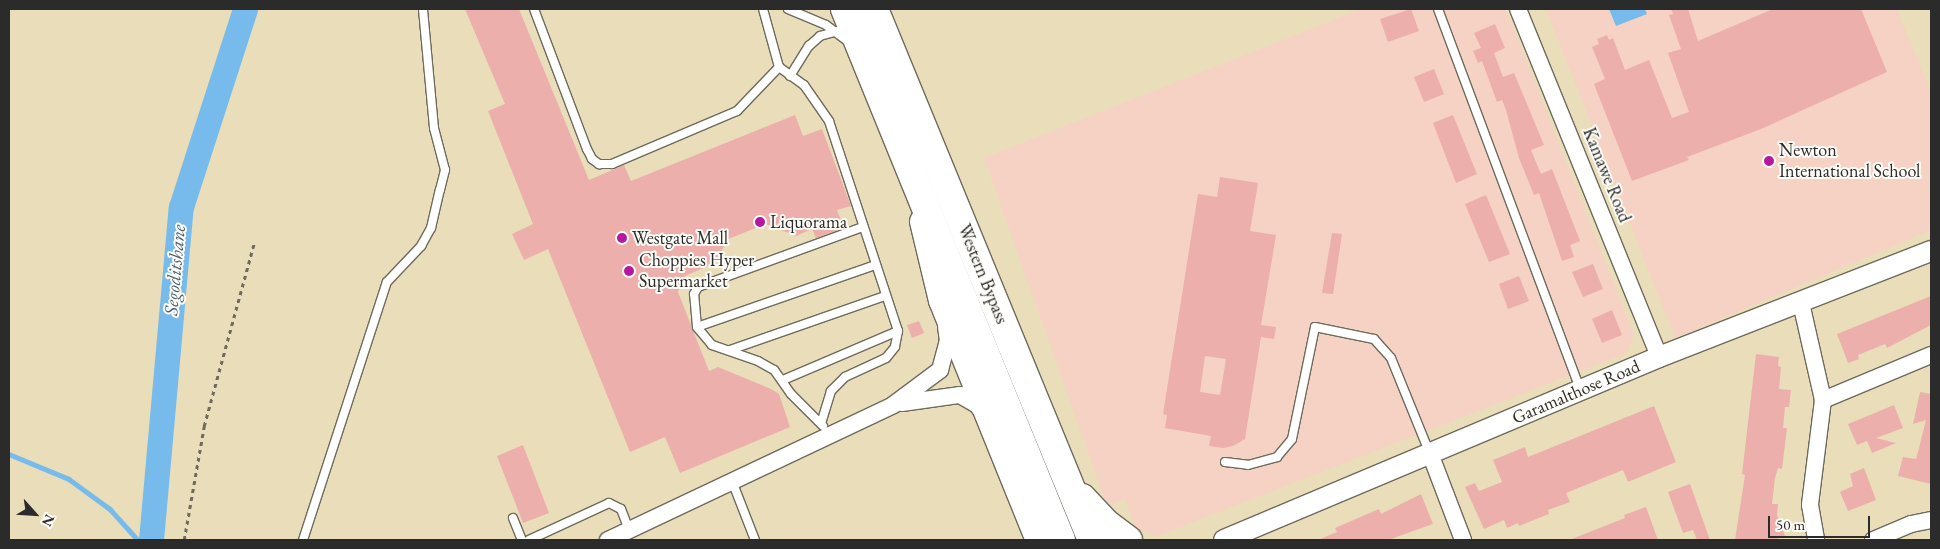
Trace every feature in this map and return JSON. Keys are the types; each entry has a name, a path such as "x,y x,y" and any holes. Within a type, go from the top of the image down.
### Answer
{"highway":[{"name":"Western Bypass","path":"874,9 1092,540"},
{"name":"Western Bypass","path":"841,20 867,63 1061,540"},
{"path":"1066,474 1104,522 1128,540"}],"main road":[{"path":"908,163 941,300 1038,540"}],"street":[{"name":"Kamawe Road","path":"1518,9 1659,357"},
{"name":"Garamalthose Road","path":"1224,540 1431,456 1659,357 1931,251"},
{"path":"893,405 940,370 948,342 941,300"},
{"path":"1801,303 1823,400 1810,505 1816,540"},
{"path":"1823,400 1931,355"},
{"path":"1911,363 1931,368"},
{"path":"608,540 732,481 825,430 893,405 943,395 960,395 977,404 992,427"},
{"path":"1431,456 1463,540"},
{"path":"1873,540 1911,524 1931,520"}],"lane":[{"path":"303,540 387,282 421,246 431,228 445,170 434,128 423,9"},
{"path":"534,9 587,149 592,159 600,164 612,164 737,112 779,67"},
{"path":"764,9 779,67 804,86 830,121 885,296 898,331 895,347 886,358 845,377 831,391 825,430"},
{"path":"788,9 841,20"},
{"path":"1438,9 1581,390"},
{"path":"790,76 809,46 841,20"},
{"path":"825,430 791,394 783,380 758,361 712,345 698,327 694,294 698,288 863,227"},
{"path":"698,327 875,265"},
{"path":"730,350 885,296"},
{"path":"1225,462 1248,465 1277,458 1292,439 1315,327 1356,334 1374,340 1391,358 1431,456"},
{"path":"783,380 898,331"},
{"path":"732,481 755,540"},
{"path":"529,540 609,504 621,509 629,530"},
{"path":"513,518 522,540"}],"path":[{"path":"184,540 204,426 254,244"}],"shaded area":[{"path":"1361,9 1506,9 1634,335 1627,353 1157,536 1136,528 1125,499 1107,506 984,158"},
{"name":"Newton International School","path":"1546,9 1897,9 1931,92 1931,230 1675,338"}],"water":[{"path":"1609,9 1645,9 1647,14 1616,26"}],"building":[{"name":"Westgate Mall","path":"465,9 519,9 589,180 624,165 631,181 795,115 803,136 822,129 851,206 837,210 844,228 816,238 812,229 796,236 766,224 728,239 715,263 685,276 678,292 709,371 718,367 779,394 790,427 680,473 665,437 630,452 548,249 524,260 512,234 533,224 488,111 505,104"},
{"path":"1411,9 1419,31 1388,42 1380,19"},
{"path":"1671,9 1688,9 1698,41 1773,9 1861,9 1887,72 1761,129 1687,157 1689,160 1632,181 1594,84 1605,79 1592,47 1599,44 1597,39 1607,35 1609,40 1613,38 1625,70 1649,60 1672,118 1689,112 1668,53 1681,49 1669,15 1673,14"},
{"path":"1495,24 1505,48 1494,53 1503,77 1514,73 1544,145 1531,150 1541,174 1552,169 1580,241 1570,245 1574,257 1562,261 1539,193 1534,195 1519,158 1502,100 1497,102 1482,61 1478,63 1473,51 1481,48 1474,33"},
{"path":"1434,69 1444,94 1424,102 1414,77"},
{"path":"1453,115 1477,174 1456,183 1433,123"},
{"path":"1220,177 1258,183 1250,231 1276,235 1261,325 1276,327 1274,339 1261,337 1245,439 1233,446 1223,448 1209,446 1211,436 1165,428 1167,415 1163,414 1198,194 1217,197","holes":["1205,356 1226,359 1220,395 1200,392"]},
{"path":"1486,195 1510,254 1489,262 1465,204"},
{"path":"1332,233 1342,234 1333,294 1322,293"},
{"path":"1593,264 1603,289 1583,297 1572,272"},
{"path":"1519,276 1529,301 1508,309 1499,284"},
{"path":"1931,296 1931,325 1887,348 1885,344 1858,355 1859,359 1848,363 1837,334"},
{"path":"1612,310 1622,335 1602,343 1592,319"},
{"path":"919,321 924,333 912,338 907,325"},
{"path":"1756,354 1779,357 1778,366 1781,367 1779,389 1791,390 1789,407 1785,407 1783,428 1787,428 1782,469 1778,468 1775,478 1772,504 1778,504 1777,515 1785,536 1774,540 1735,540 1745,475 1742,474"},
{"path":"1920,392 1931,394 1931,484 1898,476 1903,457 1916,459 1919,448 1926,420 1913,424"},
{"path":"1894,405 1903,428 1876,438 1896,443 1872,453 1867,441 1857,445 1848,424"},
{"path":"1654,406 1676,462 1628,482 1623,470 1566,493 1570,502 1548,510 1549,514 1519,526 1518,523 1507,528 1504,520 1484,529 1465,487 1475,483 1479,491 1502,482 1493,460 1525,447 1528,457"},
{"path":"523,445 549,513 523,523 497,456"},
{"path":"1864,468 1876,500 1848,511 1840,492 1853,486 1850,474"},
{"path":"1690,484 1710,540 1697,540 1693,530 1683,533 1668,492"},
{"path":"1421,494 1433,524 1388,540 1318,540 1337,532 1335,528 1379,509 1381,514"},
{"path":"1646,507 1658,540 1569,540 1625,518 1624,515"}],"waterway":[{"name":"Segoditshane","path":"151,540 181,207 245,9"},
{"path":"9,454 69,479 110,509 138,540"}],"place":[{"name":"Newton International School","path":"1769,161"},
{"name":"Liquorama","path":"760,222"},
{"name":"Westgate Mall","path":"622,238"},
{"name":"Choppies Hyper Supermarket","path":"629,271"}]}
